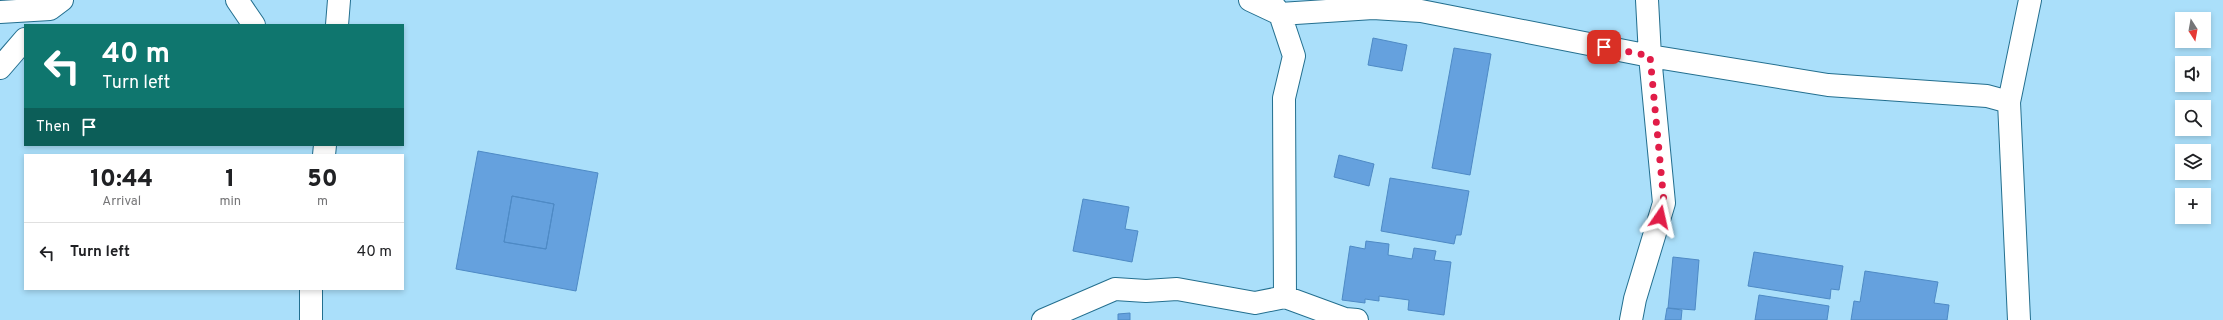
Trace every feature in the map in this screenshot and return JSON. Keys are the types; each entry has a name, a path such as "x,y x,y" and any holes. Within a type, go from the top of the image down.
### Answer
{"street":[{"path":"237,0 253,24"},
{"path":"337,24 339,0"},
{"path":"1250,0 1275,7 1373,8 1421,11 1650,56 1828,85 1987,96 2009,102"},
{"path":"1631,320 1635,299 1664,203 1650,56 1647,0"},
{"path":"2019,320 2009,102 2030,0"},
{"path":"1275,7 1294,56 1284,98 1285,297"},
{"path":"0,12 50,11"},
{"path":"0,68 24,39"},
{"path":"1042,320 1115,289 1146,291 1177,289 1255,303 1285,297 1345,318 1358,320"},
{"path":"311,290 311,320"}],"building":[{"path":"1373,38 1407,45 1402,71 1368,65"},
{"path":"1454,48 1491,54 1470,175 1432,168"},
{"path":"478,151 598,173 576,291 456,269","holes":["512,196 554,204 546,249 504,242"]},
{"path":"1339,155 1374,164 1369,186 1334,177"},
{"path":"1390,178 1469,191 1461,235 1456,235 1454,244 1381,231"},
{"path":"512,196 554,204 546,249 504,242"},
{"path":"1083,199 1129,207 1125,229 1138,231 1132,262 1073,251"},
{"path":"1366,241 1389,244 1388,255 1412,259 1414,248 1436,251 1434,260 1451,262 1444,315 1408,310 1409,300 1379,296 1379,301 1365,299 1365,303 1342,300 1350,246 1365,249"},
{"path":"1754,252 1843,266 1839,290 1831,289 1830,299 1748,286"},
{"path":"1673,257 1699,260 1695,310 1668,308"},
{"path":"1865,271 1938,282 1934,303 1949,305 1947,320 1851,320 1854,301 1860,302"},
{"path":"1759,295 1829,306 1827,320 1755,320"},
{"path":"1667,308 1682,310 1681,320 1665,320"},
{"path":"1130,313 1130,320 1118,320 1118,314"}],"route":[{"path":"1604,47 1650,56 1664,203 1660,217"}]}
